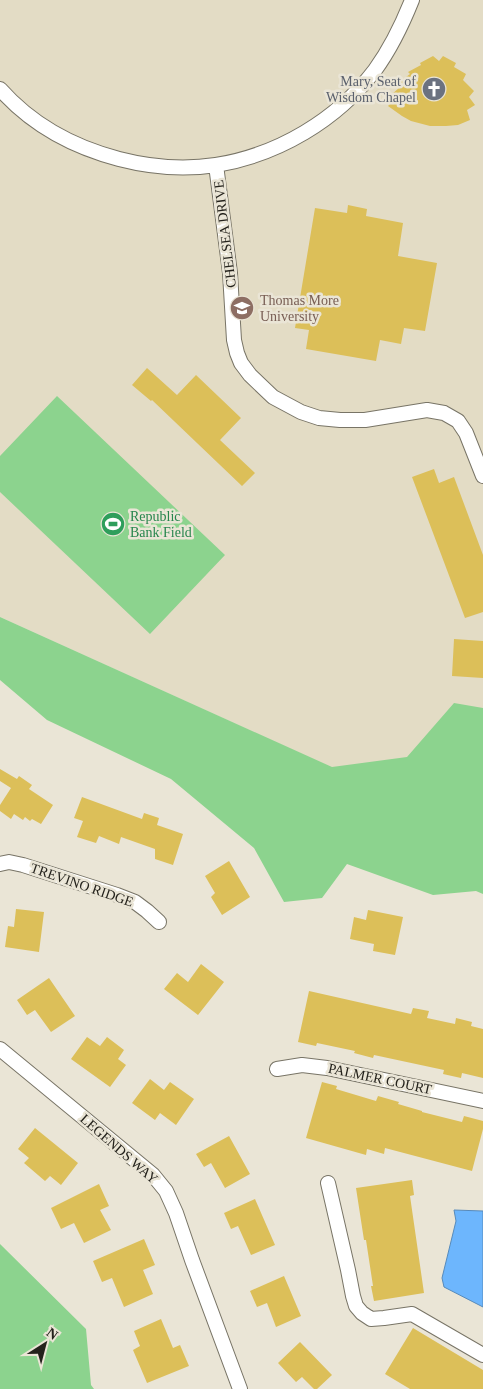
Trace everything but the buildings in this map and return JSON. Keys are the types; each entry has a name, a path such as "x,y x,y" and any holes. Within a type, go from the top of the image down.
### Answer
{"street":[{"path":"0,89 19,108 50,131 75,144 104,155 135,163 162,167 216,165 260,154 292,140 320,122 341,105 364,83 375,69 393,42 412,0"},
{"name":"CHELSEA DRIVE","path":"216,165 230,273 234,340 241,363 250,375 273,397 301,412 319,418 365,420 427,410 444,413 458,421 466,433 483,476"},
{"name":"TREVINO RIDGE","path":"0,864 9,862 23,865 117,895 134,902 159,922"},
{"name":"LEGENDS WAY","path":"0,1049 153,1175 166,1191 176,1213 240,1389"},
{"name":"PALMER COURT","path":"277,1069 302,1065 327,1068 483,1101"},
{"path":"328,1183 356,1306 371,1319 412,1314 483,1354"}],"shaded area":[{"name":"Thomas More University","path":"0,0 483,0 483,836 0,617"}],"green space":[{"name":"Republic Bank Field","path":"57,396 225,555 150,634 0,492 0,456"},
{"path":"0,617 332,767 407,757 454,703 483,708 483,894 476,891 433,895 347,864 322,898 284,902 254,848 171,779 47,720 0,680"},
{"path":"0,1244 86,1329 91,1385 94,1389 0,1389"}],"water":[{"path":"454,1210 483,1211 483,1307 444,1287 442,1278 456,1221"}],"place":[{"name":"Mary, Seat of Wisdom Chapel","path":"434,89"},
{"name":"Thomas More University","path":"242,308"},
{"name":"Republic Bank Field","path":"113,524"}]}
